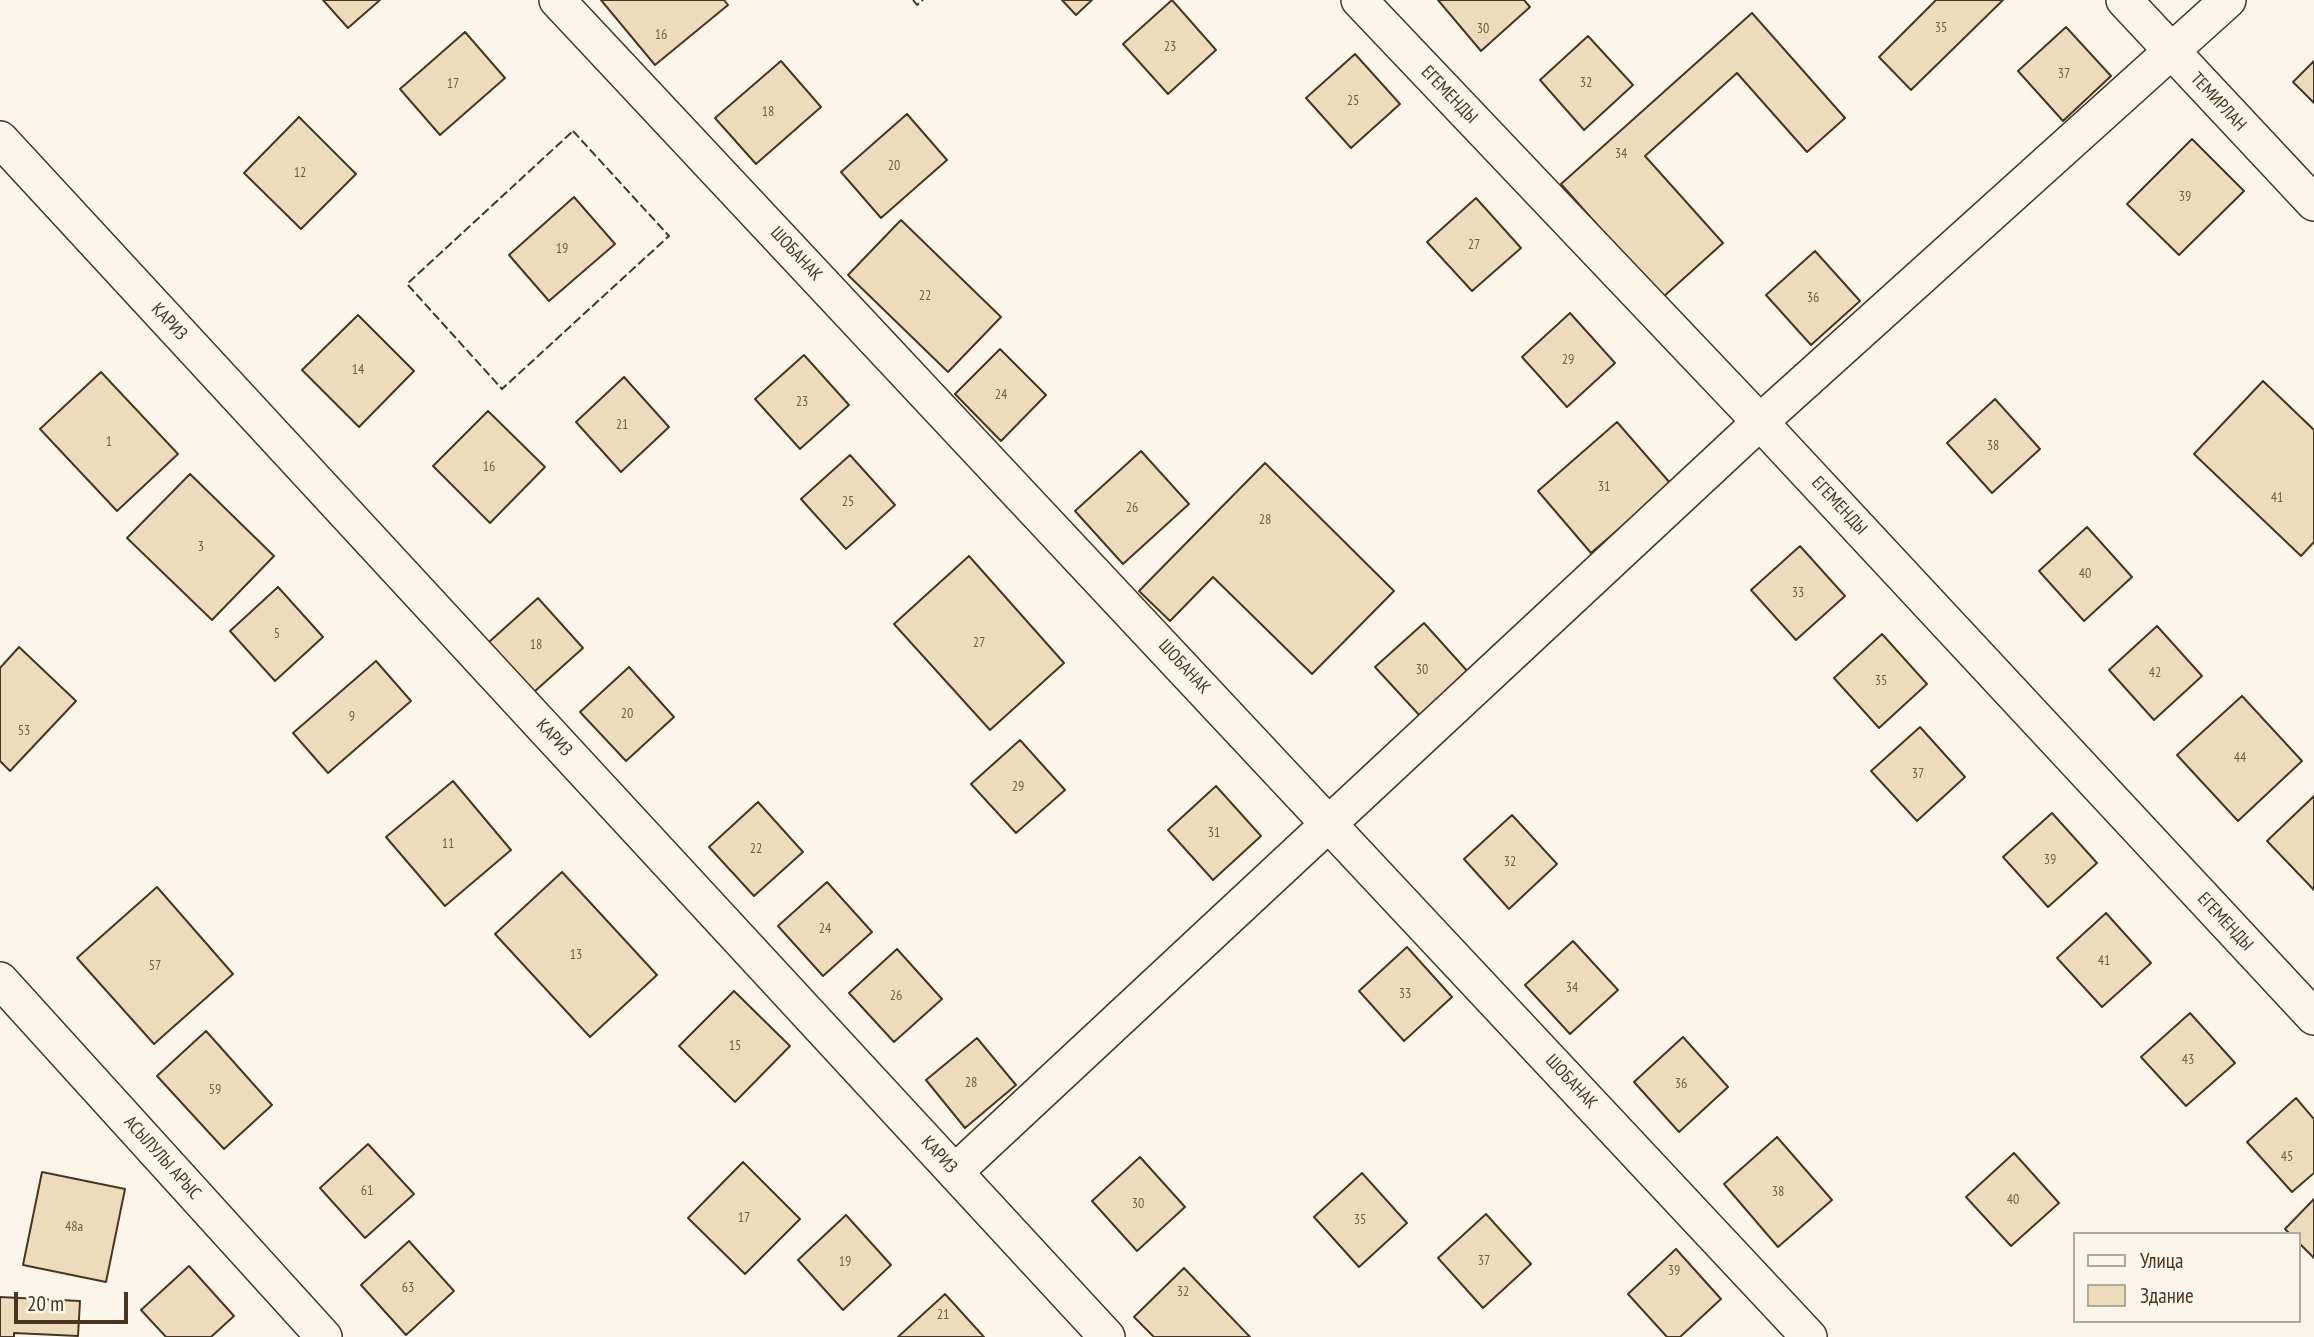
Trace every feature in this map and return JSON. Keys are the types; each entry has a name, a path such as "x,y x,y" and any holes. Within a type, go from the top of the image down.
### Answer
{"street":[{"name":"ШОБАНАК","path":"556,0 1330,822 1809,1337"},
{"name":"ЕГЕМЕНДЫ","path":"1359,0 1760,422 2314,1017"},
{"name":"ТЕМИРЛАН","path":"2124,0 2314,203"},
{"path":"955,1172 1760,422 2228,0"},
{"name":"КАРИЗ","path":"0,139 1107,1337"},
{"name":"АСЫЛУЛЫ АРЫС","path":"0,980 324,1337"}],"building":[{"path":"323,0 380,0 348,28"},
{"path":"601,0 724,0 728,5 655,65"},
{"path":"1062,0 1092,0 1076,15"},
{"path":"1172,0 1216,50 1168,94 1123,44"},
{"path":"1438,0 1524,0 1530,7 1481,51"},
{"path":"1936,0 2003,0 1911,90 1879,57"},
{"path":"1752,13 1845,118 1807,152 1737,73 1645,156 1723,243 1662,298 1561,184"},
{"path":"2066,27 2111,76 2063,121 2018,71"},
{"path":"465,32 505,78 440,135 400,89"},
{"path":"1588,36 1633,85 1584,130 1540,80"},
{"path":"1355,54 1400,104 1351,148 1306,98"},
{"path":"781,61 821,107 756,164 715,118"},
{"path":"2314,61 2314,103 2293,82"},
{"path":"907,114 947,160 881,218 841,172"},
{"path":"299,117 356,174 301,229 244,173"},
{"path":"2192,139 2244,191 2179,255 2127,204"},
{"path":"574,197 615,244 549,301 509,255"},
{"path":"1476,198 1521,248 1472,291 1427,242"},
{"path":"901,220 1001,317 948,372 848,275"},
{"path":"1815,251 1860,301 1811,345 1766,295"},
{"path":"1570,313 1615,363 1567,407 1522,357"},
{"path":"358,315 414,371 359,427 302,370"},
{"path":"1000,349 1046,395 1001,441 955,394"},
{"path":"804,355 849,405 800,449 755,399"},
{"path":"101,372 178,454 117,511 40,429"},
{"path":"624,377 669,427 621,472 576,422"},
{"path":"2263,381 2314,430 2314,542 2301,556 2194,454"},
{"path":"1995,399 2040,449 1992,493 1947,443"},
{"path":"488,411 545,467 490,523 433,466"},
{"path":"1617,422 1671,484 1591,553 1538,491"},
{"path":"1141,451 1189,504 1123,564 1075,511"},
{"path":"850,455 895,505 846,549 801,499"},
{"path":"1265,463 1394,591 1312,674 1213,577 1170,621 1139,591"},
{"path":"190,474 274,556 212,620 127,538"},
{"path":"2087,527 2132,577 2084,621 2039,571"},
{"path":"1800,546 1845,596 1796,640 1751,590"},
{"path":"969,556 1064,663 990,730 894,624"},
{"path":"278,587 323,637 275,681 230,631"},
{"path":"538,598 583,648 534,692 489,642"},
{"path":"1424,623 1469,673 1421,717 1375,667"},
{"path":"2157,626 2202,676 2154,720 2109,670"},
{"path":"1882,634 1927,684 1879,728 1834,678"},
{"path":"19,647 76,701 10,771 0,761 0,668"},
{"path":"376,661 411,701 328,773 293,733"},
{"path":"629,667 674,717 626,761 580,712"},
{"path":"2242,696 2302,761 2238,821 2177,755"},
{"path":"1920,727 1965,777 1917,821 1871,771"},
{"path":"1020,740 1065,790 1016,833 971,784"},
{"path":"453,781 511,850 445,906 386,837"},
{"path":"1216,786 1261,836 1213,880 1168,830"},
{"path":"2314,796 2314,890 2267,841"},
{"path":"758,802 803,852 754,896 709,847"},
{"path":"2052,813 2097,863 2048,907 2003,857"},
{"path":"1512,815 1557,864 1509,909 1464,859"},
{"path":"562,872 657,975 590,1037 495,934"},
{"path":"827,882 872,932 823,976 778,926"},
{"path":"157,887 233,974 154,1044 77,958"},
{"path":"2106,913 2151,963 2102,1007 2057,958"},
{"path":"1573,941 1618,990 1570,1034 1525,985"},
{"path":"1407,947 1452,997 1404,1041 1359,991"},
{"path":"897,949 942,999 894,1042 849,993"},
{"path":"734,991 790,1046 735,1102 679,1046"},
{"path":"2190,1013 2235,1063 2186,1106 2141,1057"},
{"path":"206,1031 272,1105 224,1149 157,1076"},
{"path":"1683,1037 1728,1087 1679,1132 1634,1082"},
{"path":"977,1038 1016,1085 965,1128 926,1080"},
{"path":"2296,1098 2314,1119 2314,1173 2292,1192 2247,1142"},
{"path":"1777,1137 1832,1200 1778,1247 1724,1184"},
{"path":"368,1144 414,1194 365,1238 320,1188"},
{"path":"2014,1153 2059,1203 2011,1246 1966,1197"},
{"path":"1140,1157 1185,1207 1137,1251 1092,1201"},
{"path":"743,1162 800,1219 745,1274 688,1218"},
{"path":"42,1172 125,1189 106,1282 23,1265"},
{"path":"1362,1173 1407,1223 1359,1267 1314,1217"},
{"path":"2314,1199 2314,1258 2300,1244 2300,1232 2288,1232 2285,1229"},
{"path":"1486,1214 1531,1264 1483,1308 1438,1258"},
{"path":"846,1215 891,1265 843,1310 798,1260"},
{"path":"409,1241 454,1291 406,1335 361,1285"},
{"path":"1676,1249 1721,1299 1680,1337 1667,1337 1628,1294"},
{"path":"189,1266 234,1316 211,1337 166,1337 141,1310"},
{"path":"1184,1268 1250,1337 1154,1337 1134,1317"},
{"path":"945,1294 984,1337 898,1337"},
{"path":"0,1297 80,1301 78,1336 14,1333 14,1337 0,1337"}],"fence":[{"path":"913,0 917,5 923,0"},
{"path":"573,131 669,236 502,389 407,284 573,131"}]}
